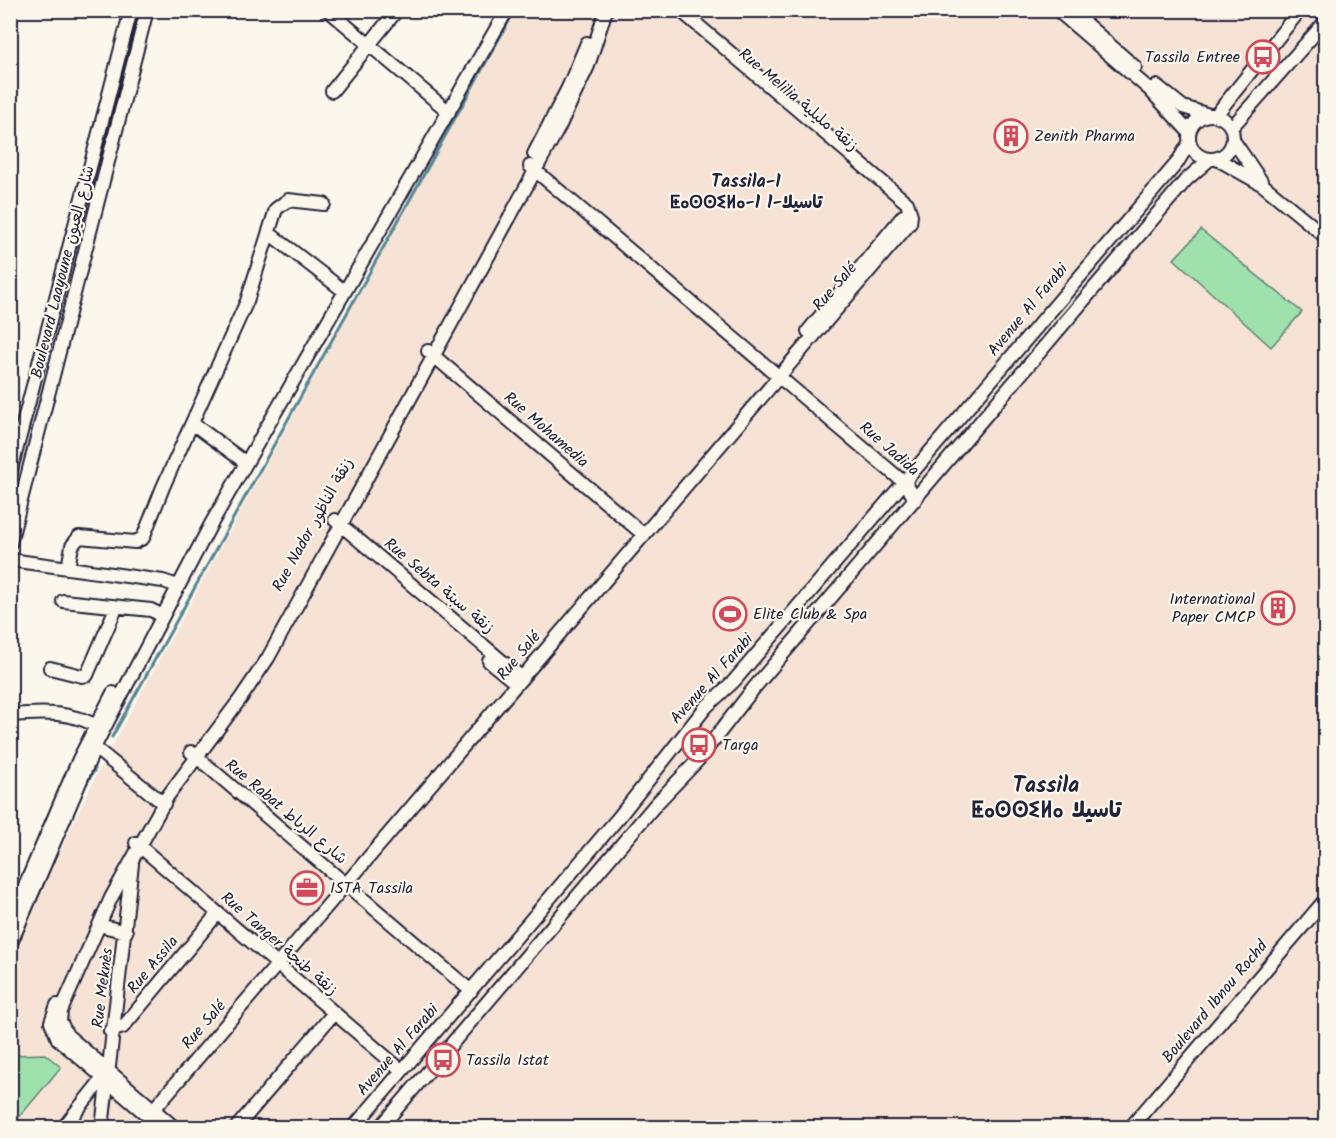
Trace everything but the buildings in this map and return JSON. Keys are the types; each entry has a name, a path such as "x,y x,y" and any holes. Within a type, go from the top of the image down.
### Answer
{"street":[{"name":"Boulevard Laayoune شارع العيون","path":"10,474 14,449 131,10"},
{"name":"Boulevard Laayoune شارع العيون","path":"10,543 147,10"},
{"path":"328,10 446,110"},
{"path":"332,92 397,10"},
{"path":"446,110 500,10"},
{"path":"10,921 95,736 156,615 341,289 507,10"},
{"name":"Rue Nador زنقة الناظور","path":"530,169 568,88 599,10"},
{"name":"Rue Nador زنقة الناظور","path":"65,1039 60,1022 61,1011 132,856 163,798 254,666 336,525 530,169 578,90 606,10"},
{"name":"Rue Melilia زنقة مليلية","path":"668,10 902,208 907,216"},
{"name":"Rue Melilia زنقة مليلية","path":"680,10 907,203 907,216"},
{"path":"1057,10 1149,89 1189,137 1199,156 1214,159 1263,184 1326,237"},
{"path":"1070,10 1177,103 1189,110 1213,115 1228,123 1232,134 1263,184"},
{"path":"1189,137 1196,120 1213,115 1300,10"},
{"path":"380,1128 662,797 698,760 754,688 1186,180 1227,152 1232,134 1326,21"},
{"name":"Avenue Al Farabi","path":"353,1128 619,817 706,707 734,681 1173,168 1189,137"},
{"name":"Rue Jadida","path":"530,169 773,378 900,485 911,490 915,500"},
{"path":"68,568 72,546 79,537 135,542 142,538 248,301 269,233 270,220 281,203 294,199 324,204"},
{"name":"Rue Salé","path":"149,1111 773,378 905,231 907,216"},
{"path":"269,233 341,289"},
{"name":"Rue Mohamedia","path":"428,356 639,536"},
{"path":"192,423 243,461"},
{"path":"14,449 33,453"},
{"name":"Rue Sebta زنقة سبتة","path":"336,525 517,679"},
{"path":"10,560 175,585"},
{"path":"63,601 156,615"},
{"path":"50,668 82,676 87,675 116,608"},
{"path":"10,715 62,713 95,736 163,798"},
{"path":"10,945 95,736"},
{"name":"Rue Rabat شارع الرباط","path":"193,754 471,991"},
{"name":"Rue Nador زنقة الناظور","path":"65,1039 52,1029 52,1015 105,896 132,856"},
{"name":"Rue Tanger زنقة طنجة","path":"132,856 218,913 401,1070"},
{"name":"Rue Meknès","path":"96,1128 112,1031 132,856"},
{"name":"Boulevard Ibnou Rochd","path":"1130,1128 1326,899"},
{"name":"Rue Assila","path":"112,1031 123,1027 218,913"},
{"path":"99,925 124,931"},
{"path":"236,1128 334,1013"},
{"path":"65,1039 149,1111 175,1128"},
{"path":"63,1128 106,1075"},
{"name":"Rue Meknès","path":"102,1128 106,1075"},
{"path":"149,1111 162,1128"}],"shaded area":[{"path":"514,11 1325,11 1325,1127 11,1128 10,956 18,938 97,774"}],"green space":[{"path":"1201,230 1302,312 1271,347 1174,259"},
{"path":"45,1054 61,1067 11,1127 11,1060 14,1055"}],"waterway":[{"path":"112,737 515,10"},
{"path":"82,791 95,769"},
{"path":"10,962 72,816"}],"place":[{"name":"Tassila Entree","path":"1263,57"},
{"name":"Zenith Pharma","path":"1011,136"},
{"name":"International Paper CMCP","path":"1278,608"},
{"name":"Elite Club & Spa","path":"730,614"},
{"name":"Targa","path":"699,745"},
{"name":"ISTA Tassila","path":"307,888"},
{"name":"Tassila Istat","path":"443,1060"}],"district":[{"name":"Tassila-1 ⵟⴰⵙⵙⵉⵍⴰ-1 1-تاسيلا","path":"746,192"},
{"name":"Tassila ⵟⴰⵙⵙⵉⵍⴰ تاسيلا","path":"1046,798"}]}
